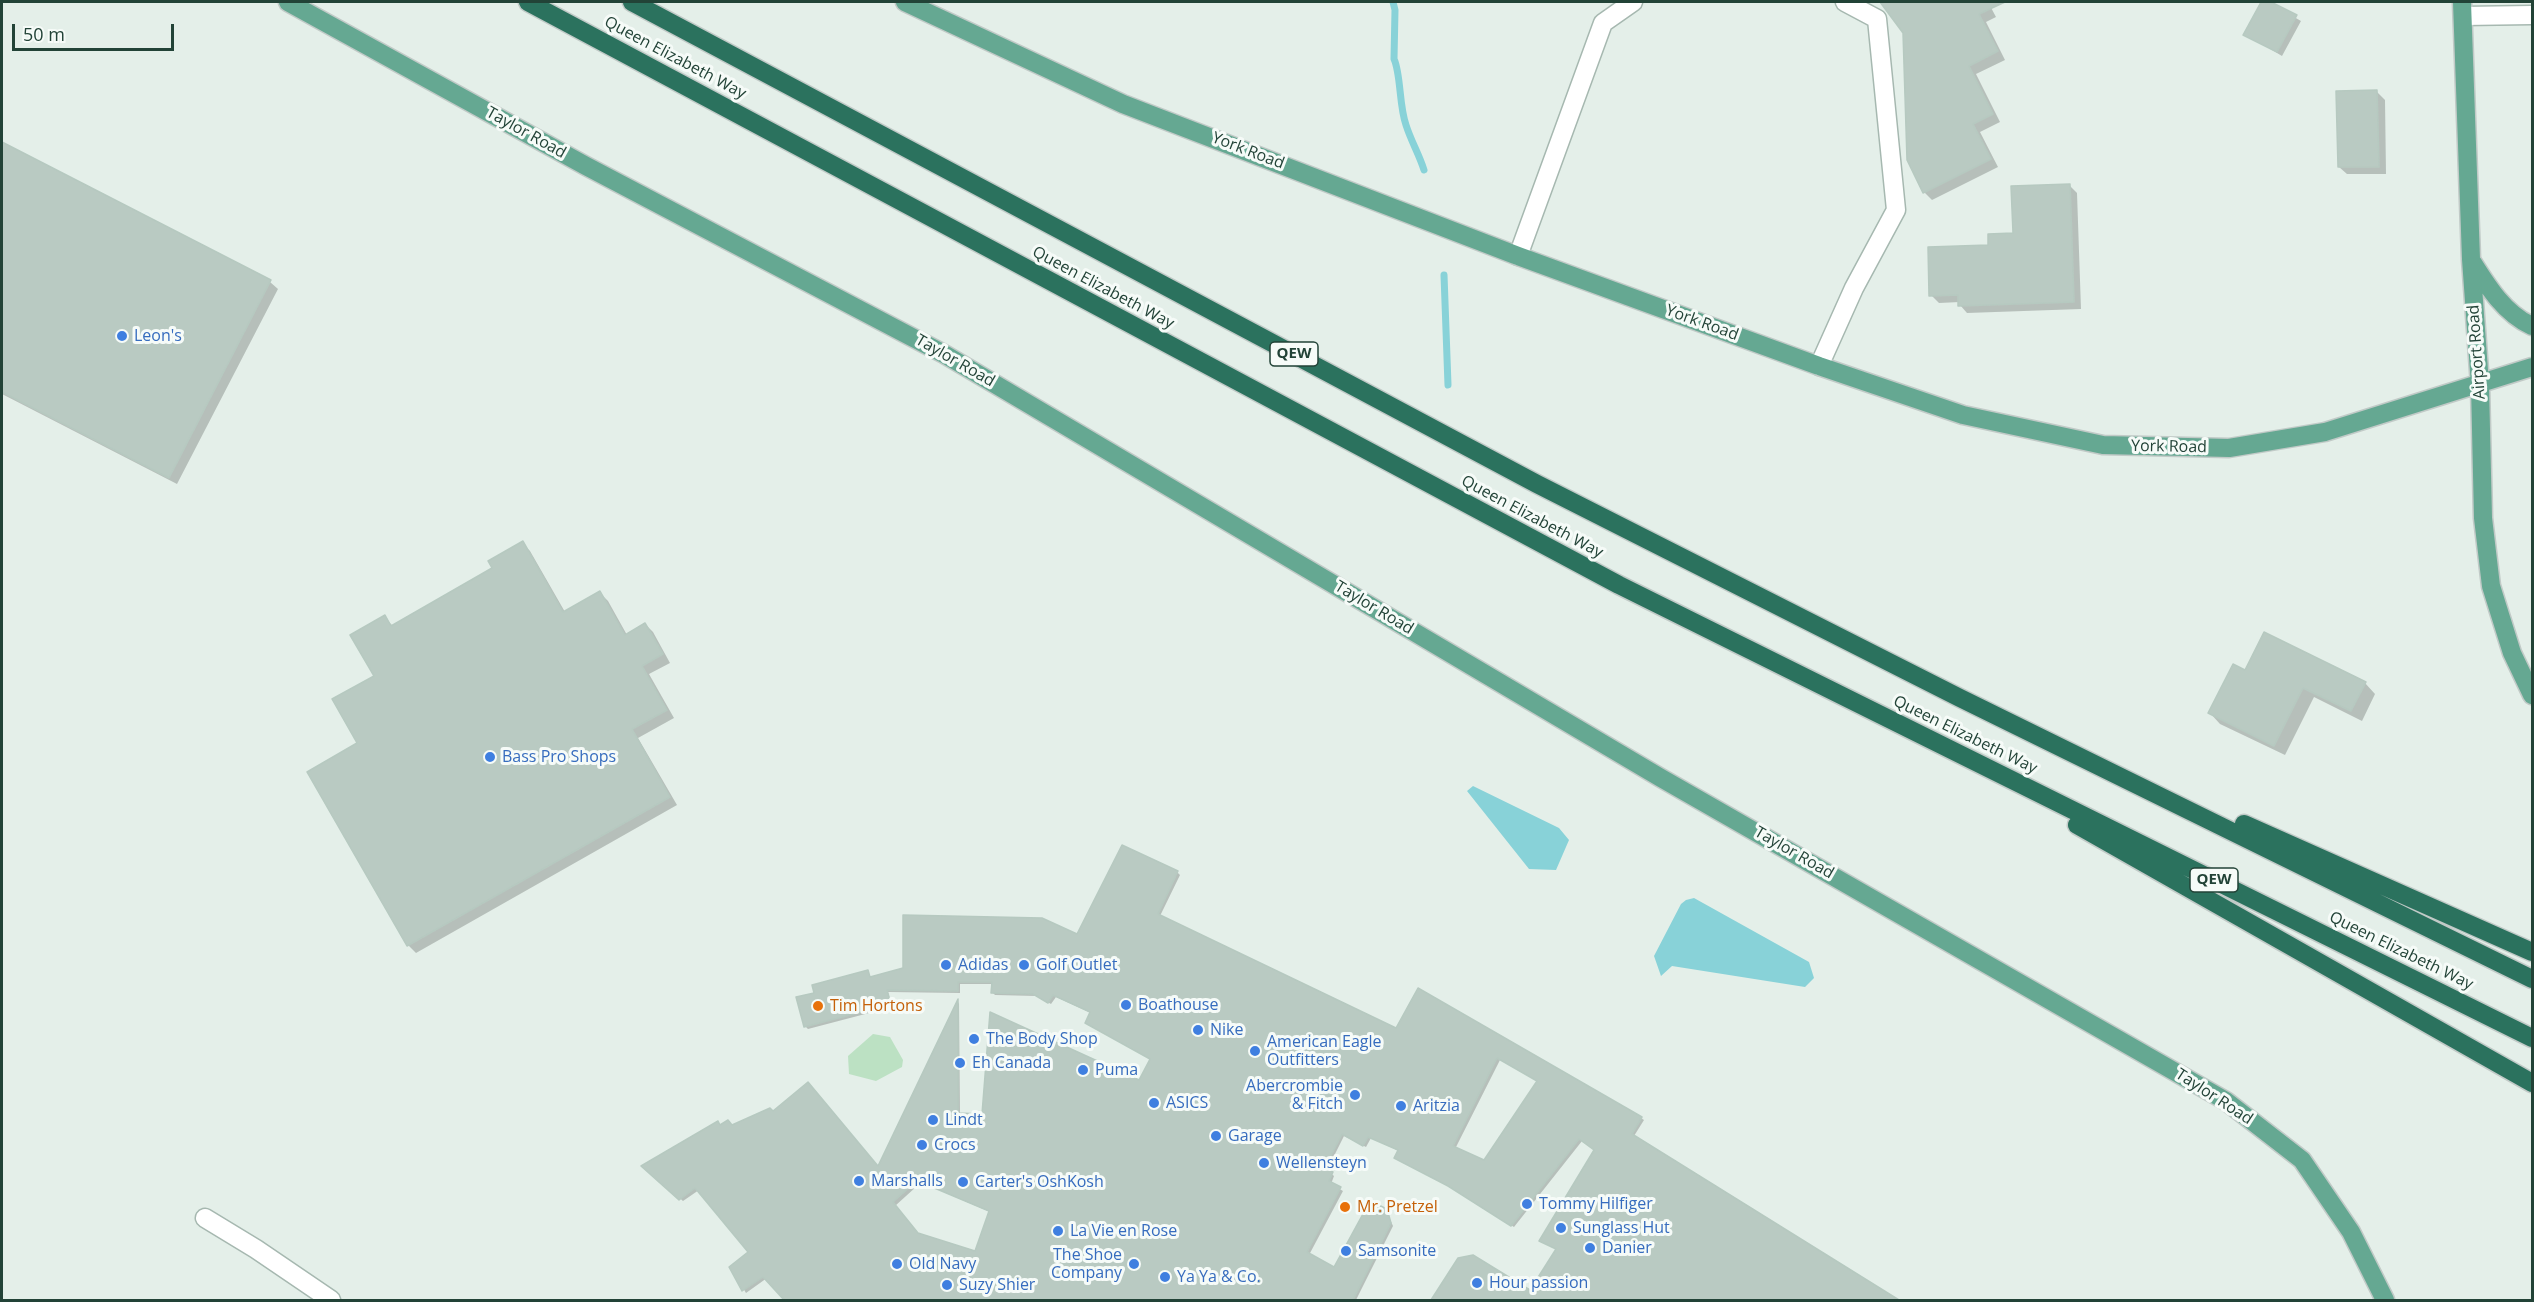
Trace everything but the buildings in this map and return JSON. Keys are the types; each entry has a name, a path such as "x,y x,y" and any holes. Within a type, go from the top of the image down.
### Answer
{"highway":[{"name":"Queen Elizabeth Way","path":"528,2 1619,585 2532,1038"},
{"name":"Queen Elizabeth Way","path":"632,2 1537,484 1960,698 2532,979"},
{"path":"1960,698 2532,952"},
{"path":"1895,723 2532,1083"}],"main road":[{"name":"Taylor Road","path":"288,2 586,166 944,354 1651,772 2226,1101 2302,1160 2351,1232 2385,1300"},
{"name":"York Road","path":"905,2 1123,104 1518,256 1819,366 1963,415 2103,445 2229,448 2325,432 2532,367"},
{"name":"Airport Road","path":"2462,9 2471,259 2480,385 2483,518 2491,586 2512,652 2532,695"},
{"path":"2471,259 2493,294 2524,322 2532,326"}],"street":[{"path":"1518,256 1603,23 1633,2"},
{"path":"1819,366 1859,279 1896,210 1876,19 1845,2"},
{"path":"2462,9 2532,15"},
{"path":"206,1218 331,1300"}],"green space":[{"path":"873,1034 890,1037 903,1060 902,1067 876,1081 849,1074 848,1056"}],"water":[{"path":"1473,786 1559,828 1569,840 1556,870 1529,869 1467,791"},
{"path":"1694,898 1809,962 1814,978 1805,987 1672,966 1661,976 1654,956 1681,904"}],"waterway":[{"path":"1393,2 1395,10 1394,59 1402,109 1408,131 1424,170"},
{"path":"1444,275 1448,385"}],"place":[{"name":"Leon's","path":"122,336"},
{"name":"Bass Pro Shops","path":"490,757"},
{"name":"Adidas","path":"946,965"},
{"name":"Golf Outlet","path":"1024,965"},
{"name":"Boathouse","path":"1126,1005"},
{"name":"Tim Hortons","path":"818,1006"},
{"name":"Nike","path":"1198,1030"},
{"name":"The Body Shop","path":"974,1039"},
{"name":"American Eagle Outfitters","path":"1255,1051"},
{"name":"Eh Canada","path":"960,1063"},
{"name":"Puma","path":"1083,1070"},
{"name":"Abercrombie & Fitch","path":"1355,1095"},
{"name":"ASICS","path":"1154,1103"},
{"name":"Aritzia","path":"1401,1106"},
{"name":"Lindt","path":"933,1120"},
{"name":"Garage","path":"1216,1136"},
{"name":"Crocs","path":"922,1145"},
{"name":"Wellensteyn","path":"1264,1163"},
{"name":"Marshalls","path":"859,1181"},
{"name":"Carter's OshKosh","path":"963,1182"},
{"name":"Tommy Hilfiger","path":"1527,1204"},
{"name":"Mr. Pretzel","path":"1345,1207"},
{"name":"Sunglass Hut","path":"1561,1228"},
{"name":"La Vie en Rose","path":"1058,1231"},
{"name":"Danier","path":"1590,1248"},
{"name":"Samsonite","path":"1346,1251"},
{"name":"Old Navy","path":"897,1264"},
{"name":"The Shoe Company","path":"1134,1264"},
{"name":"Ya Ya & Co.","path":"1165,1277"},
{"name":"Hour passion","path":"1477,1283"},
{"name":"Suzy Shier","path":"947,1285"}]}
